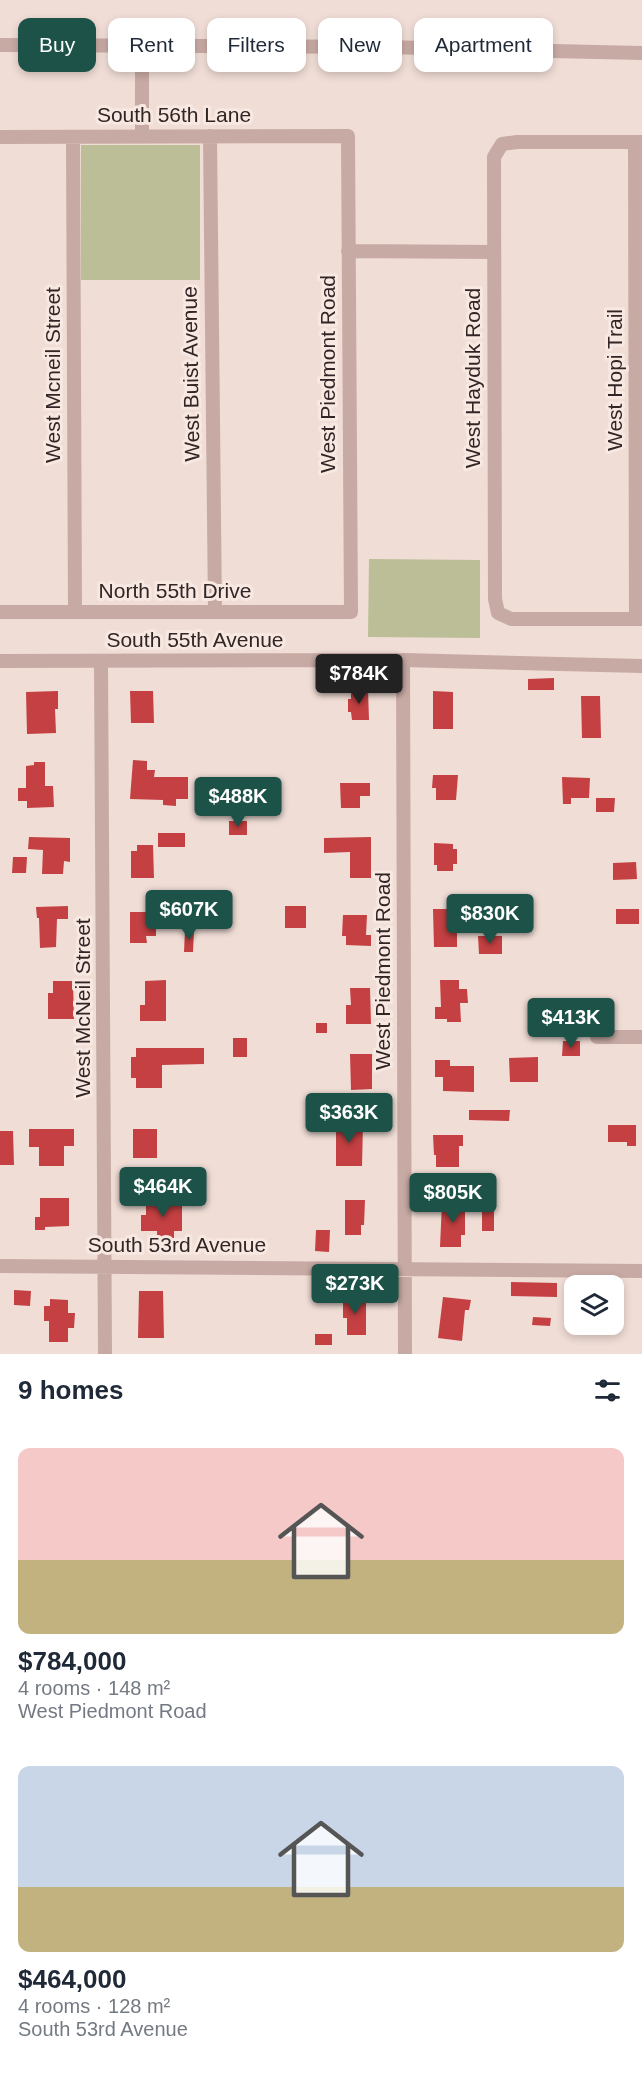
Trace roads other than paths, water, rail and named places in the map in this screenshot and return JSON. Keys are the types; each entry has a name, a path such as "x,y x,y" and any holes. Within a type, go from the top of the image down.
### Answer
{"street":[{"path":"0,45 108,46"},
{"path":"195,46 384,47 642,53"},
{"path":"142,72 142,136"},
{"name":"West Buist Avenue","path":"210,136 215,612"},
{"name":"South 56th Lane","path":"0,137 348,136"},
{"name":"West Piedmont Road","path":"348,136 351,612"},
{"name":"West Mcneil Street","path":"73,137 75,612"},
{"name":"West Hayduk Road","path":"638,142 502,144 494,157 494,252 495,599 498,613 511,619 639,619"},
{"name":"West Hopi Trail","path":"638,142 639,619"},
{"path":"348,251 494,252"},
{"name":"North 55th Drive","path":"0,612 351,612"},
{"name":"West Piedmont Road","path":"403,660 405,1354"},
{"name":"South 55th Avenue","path":"0,661 403,660 642,666"},
{"name":"West McNeil Street","path":"101,662 105,1354"},
{"path":"597,1037 642,1037"},
{"name":"South 53rd Avenue","path":"0,1266 642,1271"}]}
